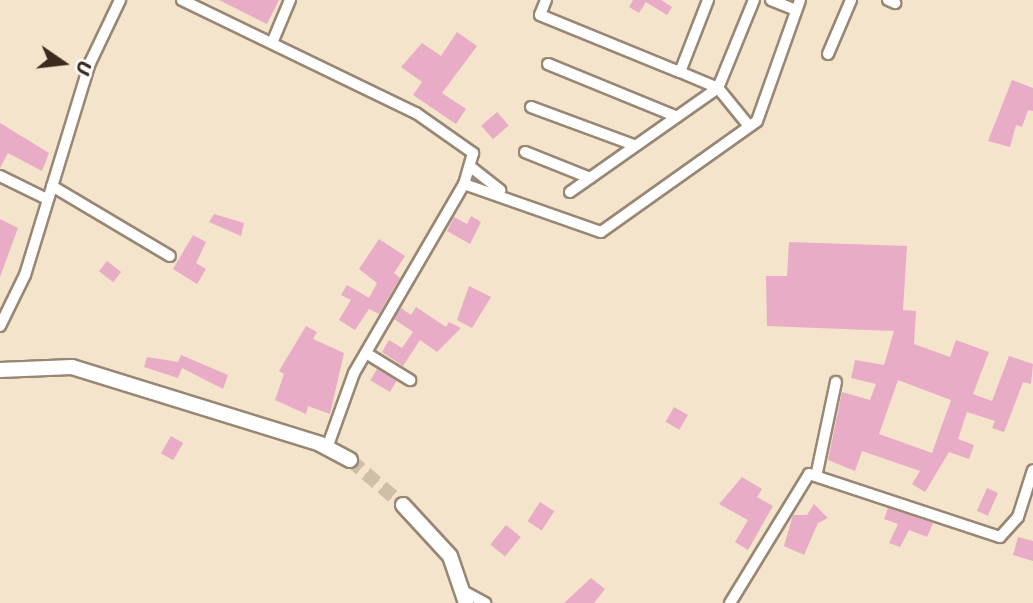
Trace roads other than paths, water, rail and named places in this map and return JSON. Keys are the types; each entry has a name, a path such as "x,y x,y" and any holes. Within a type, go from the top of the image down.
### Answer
{"street":[{"path":"0,326 21,286 90,63 120,0"},
{"path":"182,0 448,131 468,145 472,168 366,354 327,448"},
{"path":"272,43 290,0"},
{"path":"546,0 540,15 718,88 749,126"},
{"path":"680,72 708,0"},
{"path":"570,192 718,88 754,0"},
{"path":"464,184 505,194 601,233 749,126 798,5 771,0"},
{"path":"828,54 851,0"},
{"path":"548,64 677,117"},
{"path":"531,107 634,145"},
{"path":"525,152 590,178"},
{"path":"472,168 505,194"},
{"path":"0,176 47,199"},
{"path":"52,186 170,256"},
{"path":"366,354 410,380"},
{"path":"0,370 72,367 327,448 350,460"},
{"path":"817,472 836,382"},
{"path":"730,603 799,482 817,472 1000,537 1018,517 1033,471"},
{"path":"403,505 450,556 466,598 485,603"}],"tunnel":[{"path":"350,460 403,505"}]}
